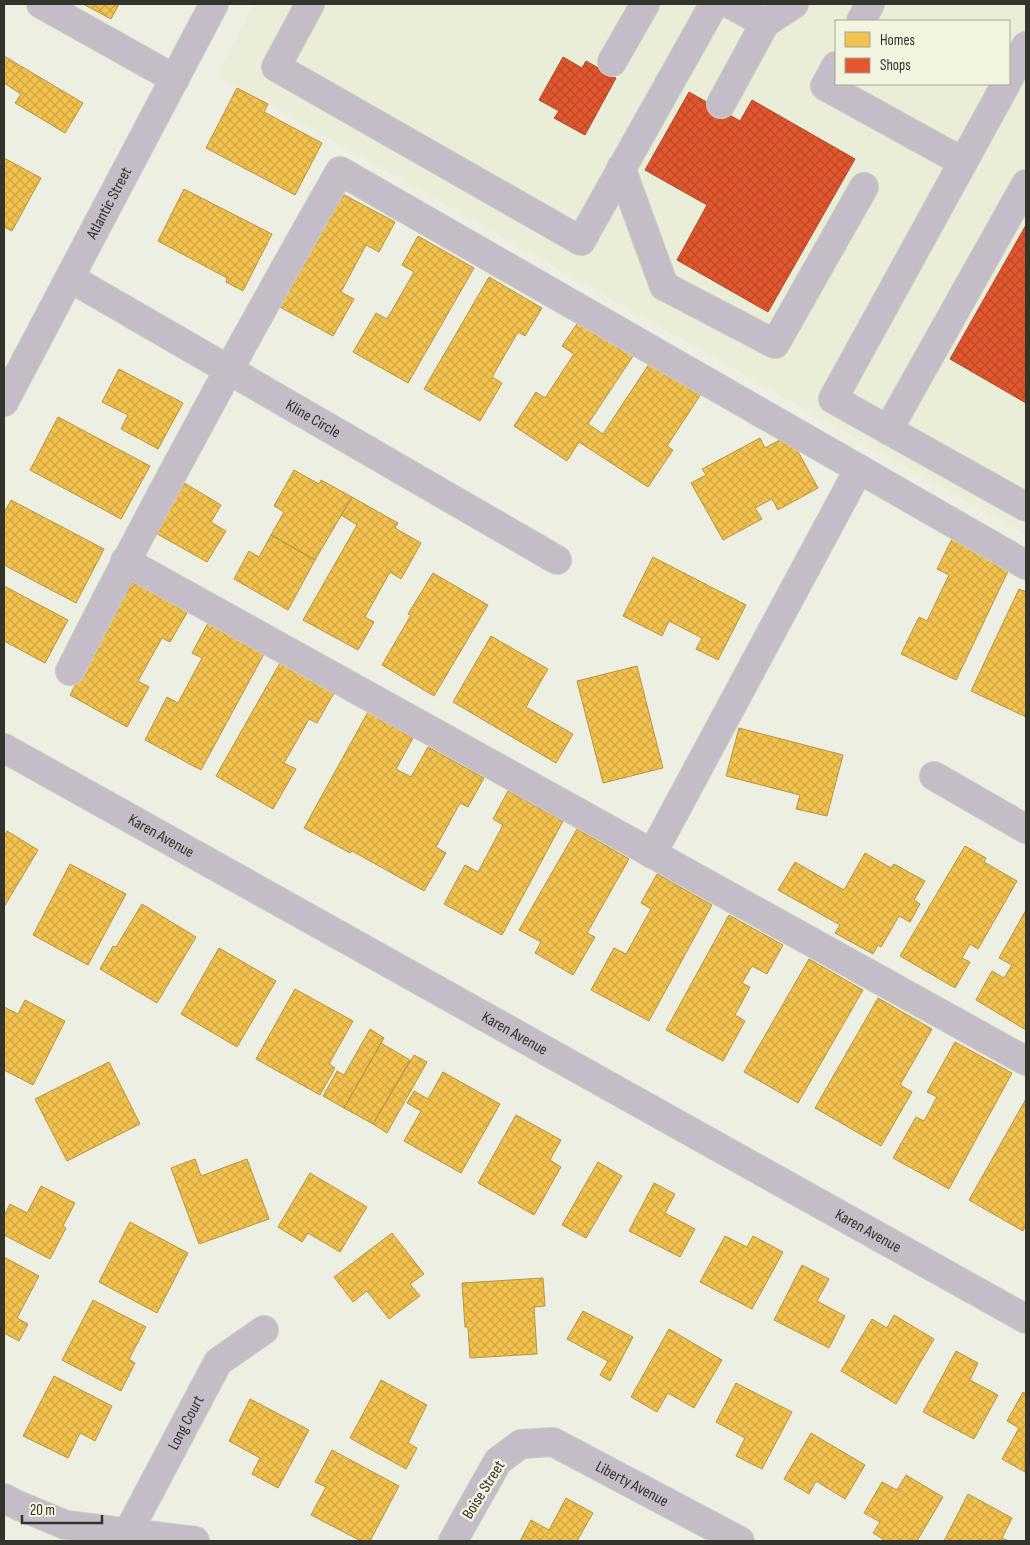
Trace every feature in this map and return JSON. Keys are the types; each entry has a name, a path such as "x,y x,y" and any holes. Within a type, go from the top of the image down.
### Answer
{"street":[{"path":"41,4 174,79"},
{"name":"Atlantic Street","path":"4,402 214,4"},
{"path":"310,4 276,67 581,241 714,4"},
{"path":"612,62 645,4"},
{"path":"730,4 765,22"},
{"path":"721,104 765,22 794,4"},
{"path":"862,20 870,4"},
{"path":"1013,78 1026,46"},
{"path":"835,68 825,86 963,162"},
{"path":"1009,85 963,162 833,399 1026,508"},
{"path":"621,168 664,286 774,344 864,187"},
{"path":"70,671 125,561 227,369 340,171 859,468 1026,566"},
{"path":"888,430 1026,184"},
{"name":"Kline Circle","path":"70,278 557,560"},
{"path":"652,854 859,468"},
{"path":"125,561 1026,1061"},
{"name":"Karen Avenue","path":"4,748 1026,1319"},
{"path":"934,776 1026,829"},
{"name":"Long Court","path":"127,1534 218,1362 264,1330"},
{"name":"Liberty Avenue","path":"521,1444 553,1442 740,1541"},
{"name":"Boise Street","path":"453,1541 498,1461 521,1444"},
{"path":"4,1498 66,1525 195,1541"}],"shaded area":[{"path":"254,4 1026,4 1026,535 217,75"}],"building: Homes":[{"path":"83,4 119,4 111,19"},
{"path":"4,56 83,103 65,133 15,103 21,94 4,83"},
{"path":"237,88 268,104 264,112 322,143 295,195 206,148"},
{"path":"4,158 41,178 12,231 4,227"},
{"path":"184,189 272,234 243,291 226,282 227,278 158,241"},
{"path":"339,192 395,222 379,252 366,245 341,292 354,299 333,336 278,306"},
{"path":"418,236 474,268 408,383 353,352 376,313 387,319 414,272 402,265"},
{"path":"489,277 542,308 525,336 518,332 492,377 502,383 480,421 424,389"},
{"path":"581,318 635,353 588,424 603,434 653,358 703,391 667,446 673,450 648,487 579,442 567,461 514,426 536,392 545,398 574,354 562,346"},
{"path":"119,369 183,403 158,449 121,429 128,415 102,402"},
{"path":"58,417 150,466 121,519 30,470"},
{"path":"789,435 818,488 778,510 772,499 755,508 762,519 723,540 691,483 706,475 702,469 760,438 765,448"},
{"path":"294,470 319,484 321,480 352,497 315,560 271,535 284,512 274,506"},
{"path":"181,481 221,505 211,522 226,531 207,562 152,531"},
{"path":"352,497 398,523 395,528 421,543 401,579 390,572 365,617 374,622 358,650 303,620 357,525 341,515"},
{"path":"11,500 104,549 76,603 4,565 4,513"},
{"path":"271,535 315,560 288,610 234,579 249,551 259,557"},
{"path":"953,537 1011,565 956,680 901,654 919,617 927,621 949,575 937,569"},
{"path":"653,557 746,605 718,660 696,649 702,638 669,621 662,636 623,616"},
{"path":"433,573 488,605 434,696 382,665 411,615 408,614"},
{"path":"133,581 188,611 170,642 162,638 138,681 149,687 127,727 70,695"},
{"path":"4,586 68,620 45,663 4,641"},
{"path":"1019,589 1026,592 1026,717 971,691"},
{"path":"208,623 264,654 201,770 145,740 167,697 178,703 202,658 192,653"},
{"path":"491,636 548,669 526,707 573,734 556,763 453,702"},
{"path":"280,663 334,693 317,723 309,719 284,763 296,769 273,809 216,776"},
{"path":"637,666 663,768 603,783 577,681"},
{"path":"368,712 413,738 396,769 411,777 428,747 484,778 468,807 460,803 436,847 446,853 424,891 352,851 350,853 304,828"},
{"path":"739,728 843,755 827,816 796,809 800,795 726,776"},
{"path":"508,791 563,821 502,935 444,904 465,865 478,872 503,825 493,819"},
{"path":"577,829 629,859 587,933 595,937 573,975 535,953 541,942 519,930"},
{"path":"7,831 38,850 4,907 4,837"},
{"path":"965,846 986,858 984,862 1017,881 978,949 970,944 962,958 970,962 955,988 900,956"},
{"path":"865,853 891,868 894,864 925,881 914,900 920,904 910,922 899,916 881,947 878,945 873,954 835,933 840,925 778,890 795,862 844,890"},
{"path":"70,864 126,894 88,965 33,935"},
{"path":"657,874 712,905 649,1021 591,990 614,948 626,954 651,909 641,903"},
{"path":"142,904 196,937 157,1003 100,969 113,946 116,947"},
{"path":"1026,910 1026,1030 976,1000 992,971 1004,978 1012,965 999,958"},
{"path":"729,915 783,945 767,974 752,966 742,983 750,987 735,1015 745,1021 723,1061 666,1030"},
{"path":"219,948 276,981 237,1047 181,1014"},
{"path":"809,959 863,990 798,1103 744,1072"},
{"path":"295,989 353,1021 329,1064 335,1068 320,1095 256,1059"},
{"path":"878,998 932,1029 900,1085 912,1092 881,1146 815,1108"},
{"path":"25,1000 65,1021 33,1085 4,1070 4,1007 18,1014"},
{"path":"370,1029 384,1038 344,1108 323,1096 337,1071 344,1075"},
{"path":"955,1042 1012,1073 949,1189 893,1158 916,1117 924,1121 937,1097 927,1092"},
{"path":"381,1043 410,1060 373,1124 344,1108"},
{"path":"414,1055 427,1062 387,1133 373,1124"},
{"path":"109,1062 140,1124 67,1161 35,1099"},
{"path":"443,1072 500,1104 461,1173 404,1141 421,1111 407,1103 414,1091 428,1099"},
{"path":"1026,1099 1026,1225 1023,1231 969,1200"},
{"path":"516,1115 561,1140 550,1160 561,1167 534,1215 478,1183"},
{"path":"195,1159 201,1176 247,1159 269,1219 199,1244 171,1168"},
{"path":"598,1162 622,1176 586,1238 562,1225"},
{"path":"310,1173 367,1207 340,1252 308,1233 302,1242 278,1227"},
{"path":"654,1183 675,1194 665,1213 695,1229 680,1257 629,1231"},
{"path":"41,1186 75,1203 63,1226 66,1228 50,1259 4,1235 4,1216 10,1204 27,1213"},
{"path":"130,1222 188,1253 157,1313 99,1282"},
{"path":"392,1233 424,1274 410,1284 420,1296 389,1319 367,1291 353,1302 334,1277"},
{"path":"725,1236 747,1247 753,1236 783,1252 752,1309 700,1282"},
{"path":"4,1257 39,1276 17,1318 28,1324 19,1341 4,1333"},
{"path":"802,1265 829,1279 817,1301 845,1316 829,1348 774,1320"},
{"path":"543,1278 545,1306 534,1307 537,1354 470,1358 468,1327 465,1327 462,1283"},
{"path":"93,1300 146,1327 129,1359 135,1363 121,1391 62,1360"},
{"path":"583,1311 633,1337 610,1381 600,1375 608,1361 567,1339"},
{"path":"894,1315 934,1339 896,1404 841,1371 872,1319 887,1328"},
{"path":"669,1329 722,1360 694,1408 668,1393 657,1412 631,1397"},
{"path":"956,1351 978,1363 970,1380 998,1395 974,1439 923,1412"},
{"path":"54,1376 112,1406 95,1441 80,1433 68,1458 23,1436"},
{"path":"381,1380 427,1405 408,1443 417,1448 406,1469 350,1438"},
{"path":"736,1383 792,1412 762,1469 736,1456 745,1438 716,1422"},
{"path":"1023,1392 1026,1394 1025,1472 1002,1459 1019,1428 1007,1421"},
{"path":"250,1399 309,1430 278,1488 252,1474 260,1458 229,1441"},
{"path":"811,1433 865,1465 845,1499 816,1481 809,1494 784,1479"},
{"path":"332,1450 399,1486 370,1541 361,1541 311,1515 326,1487 315,1482"},
{"path":"906,1475 943,1497 917,1541 886,1541 873,1533 880,1522 864,1513 882,1482 897,1490"},
{"path":"968,1494 1012,1518 1002,1538 1009,1541 944,1541"},
{"path":"566,1498 593,1513 577,1541 520,1541 531,1520 549,1530"}],"building: Shops":[{"path":"563,57 582,68 586,61 616,78 585,135 554,118 559,111 539,100"},
{"path":"689,92 740,121 752,100 855,159 768,312 677,260 707,205 645,170"},
{"path":"1026,225 1026,403 950,359"}]}
